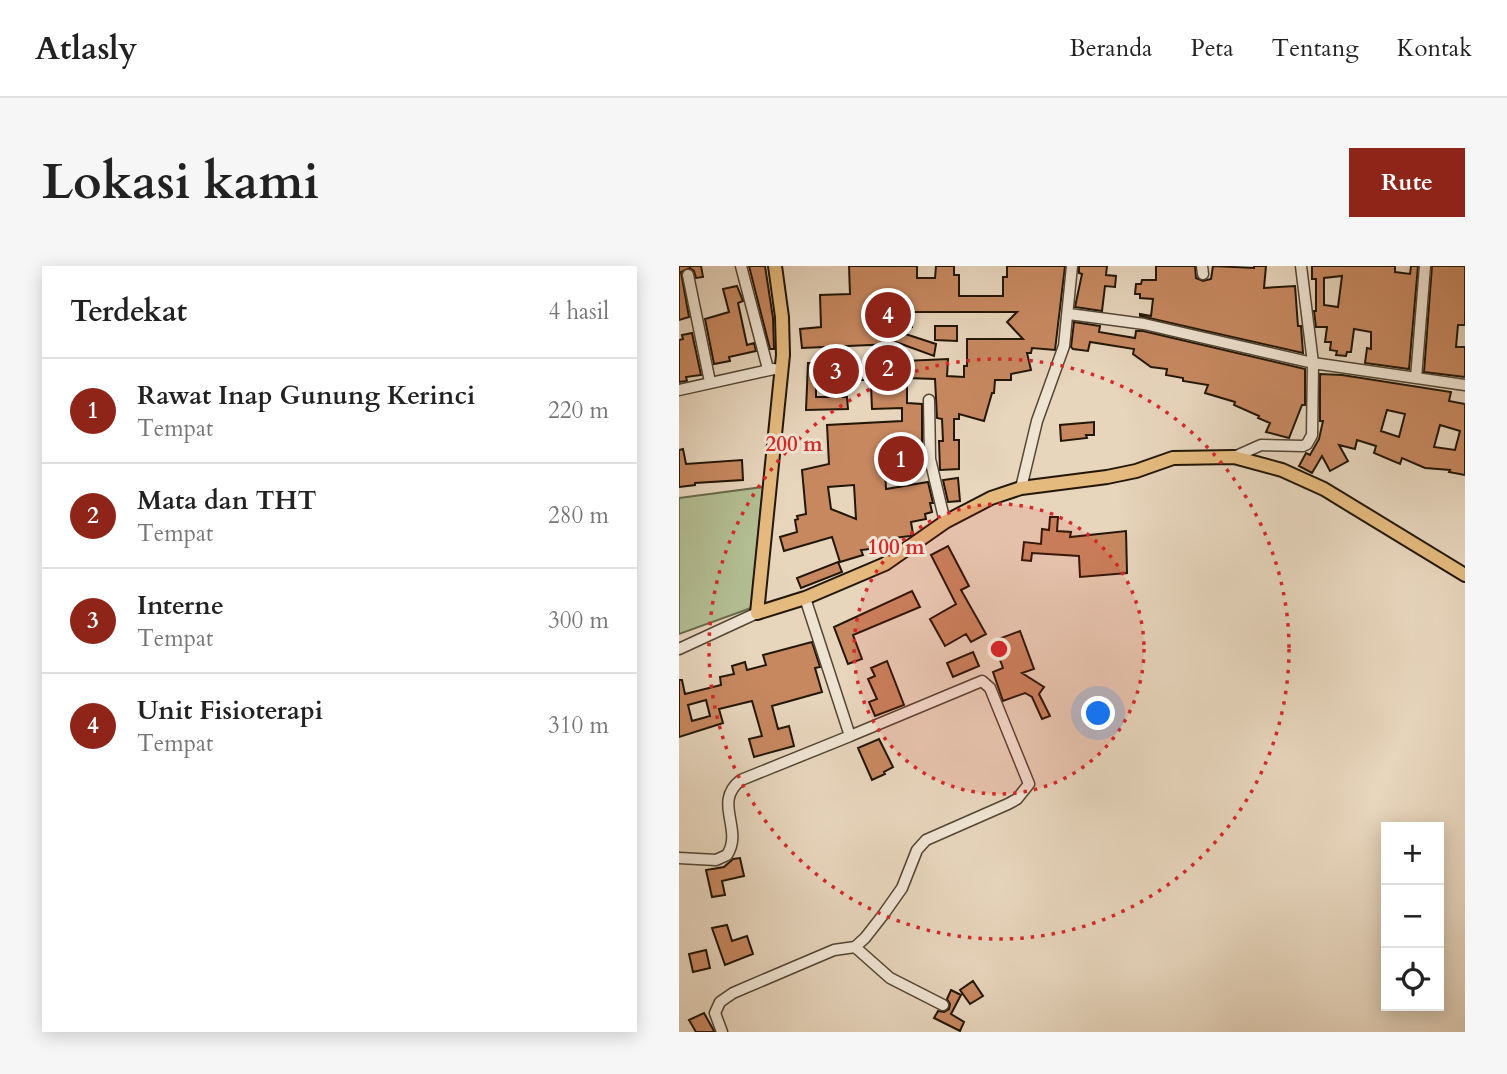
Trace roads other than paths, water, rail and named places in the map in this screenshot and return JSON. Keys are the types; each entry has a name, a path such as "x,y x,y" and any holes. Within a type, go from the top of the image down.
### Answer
{"main road":[{"path":"775,266 782,317 775,369 757,613 805,598 885,564 946,522 991,498 1021,488 1136,471 1173,458 1234,457 1282,470 1324,489 1465,575"}],"street":[{"path":"679,390 775,369 741,266"},
{"path":"1021,488 1037,421 1064,346 1072,266"},
{"path":"1234,457 1261,445 1307,444 1313,431 1313,363 1301,266"},
{"path":"1416,378 1425,266"},
{"path":"688,275 710,382"},
{"path":"1069,314 1144,324 1313,363 1465,385"},
{"path":"929,400 930,459 946,522"},
{"path":"805,598 850,736"},
{"path":"679,649 757,613"},
{"path":"679,858 716,860 727,855 733,843 727,797 741,780 982,681 991,688 1029,784 1017,799 1008,804 926,840 917,850 902,888 873,929 855,947 834,950 725,998 717,1006 715,1013 722,1032"},
{"path":"855,947 890,978 943,1005"}],"place":[{"name":"Unit Fisioterapi","path":"888,315"},
{"name":"Mata dan THT","path":"888,368"},
{"name":"Interne","path":"836,371"},
{"name":"Rawat Inap Gunung Kerinci","path":"901,459"}]}
